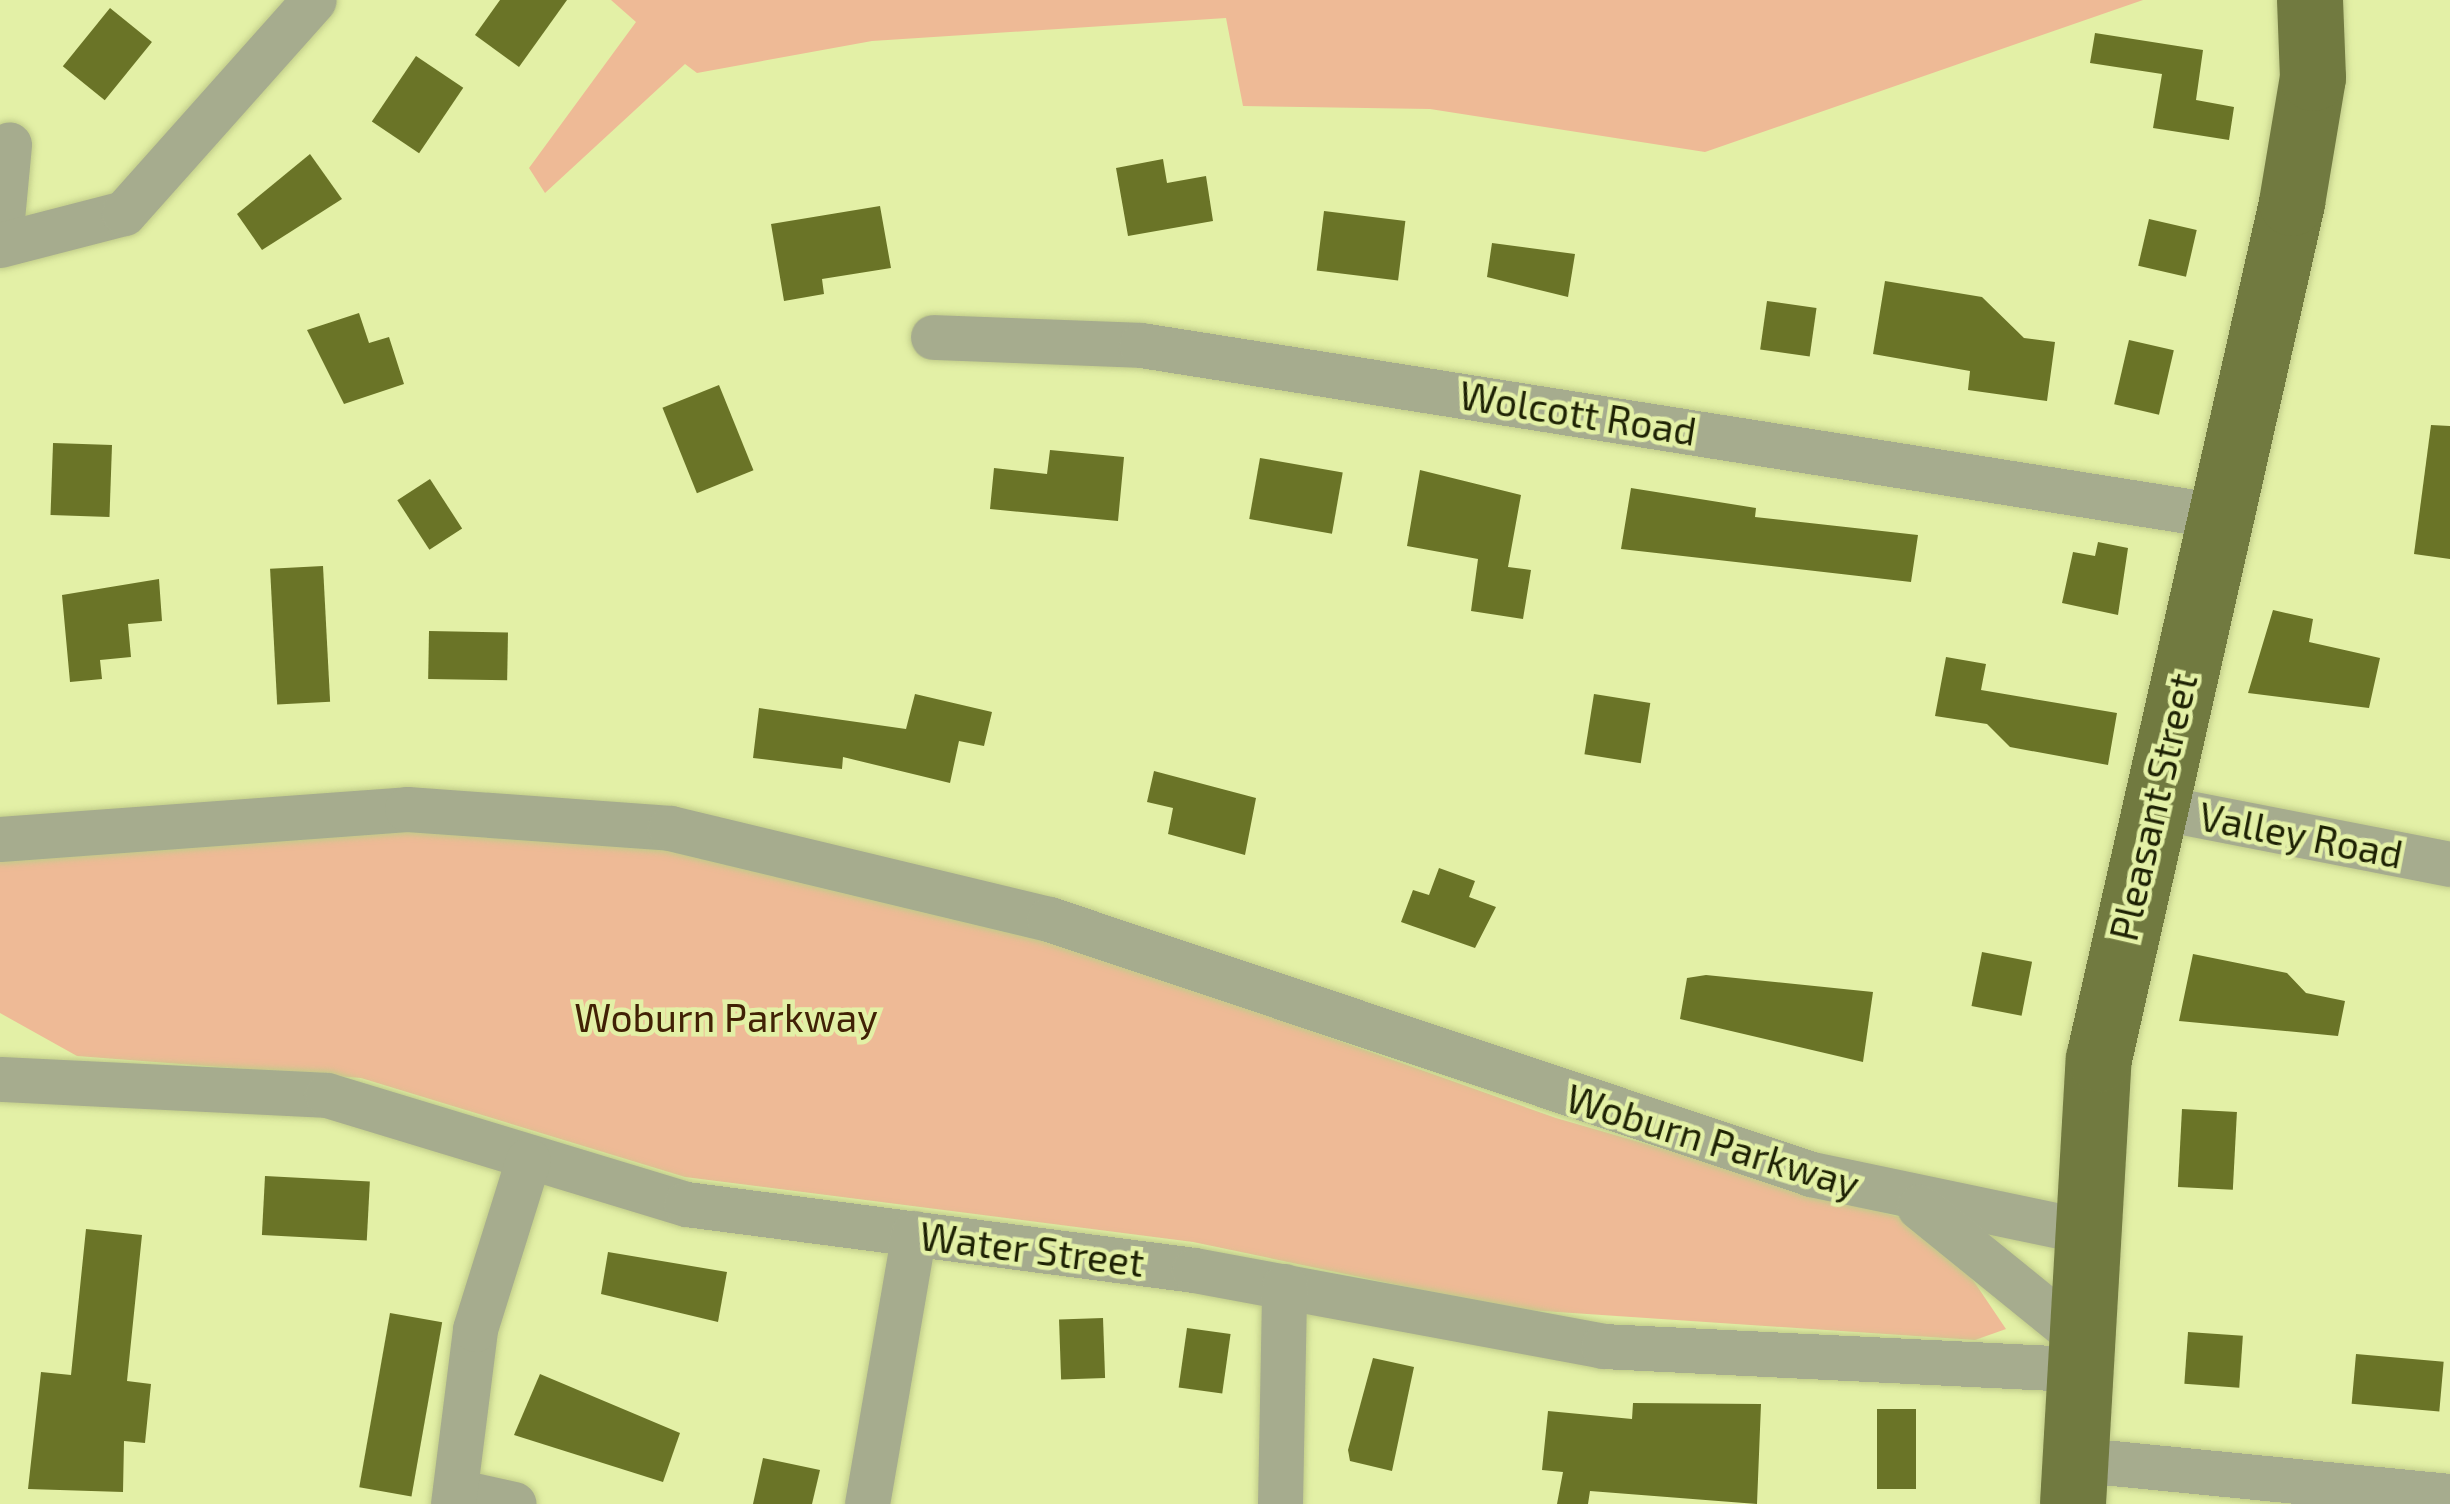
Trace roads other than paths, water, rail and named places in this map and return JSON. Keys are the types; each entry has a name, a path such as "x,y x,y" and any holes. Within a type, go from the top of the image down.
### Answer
{"main road":[{"name":"Pleasant Street","path":"2073,1481 2083,1231 2102,1041 2308,120 2310,0"}],"street":[{"path":"9,144 0,243 124,213 314,0"},
{"name":"Wolcott Road","path":"933,337 1142,345 2220,516"},
{"name":"Valley Road","path":"2152,806 2450,864"},
{"name":"Woburn Parkway","path":"0,839 407,809 670,828 1049,920 1677,1135 1883,1192 2083,1231"},
{"name":"Water Street","path":"0,1078 327,1095 528,1160 686,1204 1284,1286 1634,1350 2077,1352"},
{"path":"514,1504 454,1497 476,1329 528,1160"},
{"name":"Woburn Parkway","path":"1883,1192 1945,1222 2077,1352"},
{"path":"867,1504 914,1233"},
{"path":"1280,1504 1284,1286"},
{"path":"2073,1481 2293,1479 2450,1496"}]}
